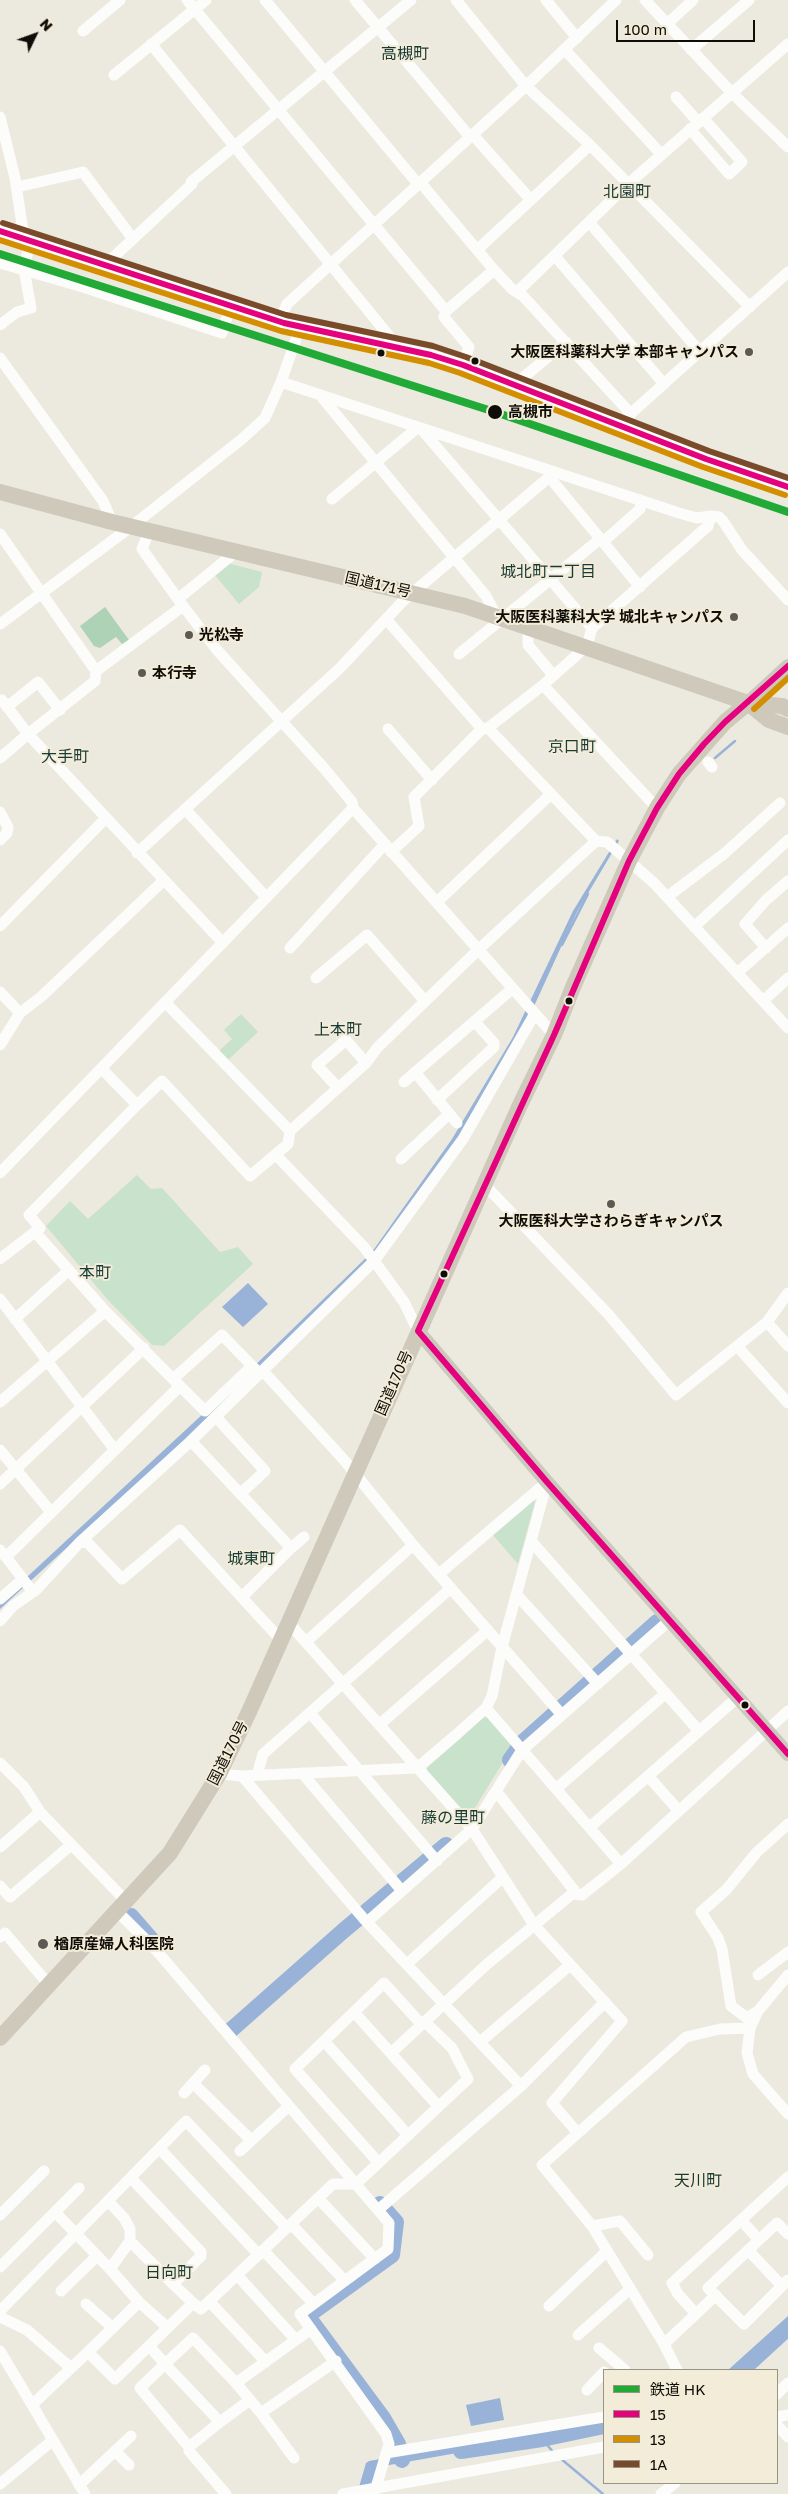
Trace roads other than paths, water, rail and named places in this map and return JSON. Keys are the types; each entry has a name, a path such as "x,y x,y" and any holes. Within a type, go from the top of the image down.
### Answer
{"highway":[{"name":"国道171号","path":"0,492 112,522 413,593 500,616 748,703 782,706 788,709"},
{"name":"国道171号","path":"748,703 769,720 788,728"},
{"name":"国道170号","path":"0,2038 170,1853 186,1831 219,1774 484,1184 554,1035 629,861 657,808 679,774 725,722 748,703"}],"main road":[{"path":"748,703 788,666"},
{"path":"418,1331 547,1482 788,1754"}],"street":[{"path":"83,31 120,0"},
{"path":"187,0 446,311"},
{"path":"114,75 206,0"},
{"path":"265,0 494,270 566,342 631,414"},
{"path":"355,0 471,136 531,200"},
{"path":"105,265 192,183 411,0"},
{"path":"456,0 526,86 590,145 627,185 750,307"},
{"path":"546,0 577,38"},
{"path":"284,323 284,310 287,304 565,50 616,0"},
{"path":"645,0 732,93 788,147"},
{"path":"667,24 693,0"},
{"path":"691,50 749,0"},
{"path":"151,44 389,336 390,348"},
{"path":"517,292 627,185 788,44"},
{"path":"565,50 661,154"},
{"path":"676,96 697,123"},
{"path":"0,117 29,246 24,270 31,308 17,312 0,325"},
{"path":"477,250 590,145"},
{"path":"17,187 83,172 133,239"},
{"path":"589,222 700,352"},
{"path":"0,231 230,308 300,328 431,355 463,365 513,386 706,459 788,487"},
{"path":"555,256 664,384"},
{"path":"0,263 222,333 230,308"},
{"path":"463,365 469,347 444,317 446,311 494,270"},
{"path":"618,425 788,272"},
{"path":"0,624 132,526 242,439 265,418 281,382 300,328"},
{"path":"513,386 566,342"},
{"path":"0,358 103,501 112,522"},
{"path":"281,382 552,476 641,500 697,518 719,517 742,550 788,600"},
{"path":"320,395 456,558 500,616"},
{"path":"332,499 419,429"},
{"path":"419,429 592,628"},
{"path":"137,853 340,668 413,593 552,476"},
{"path":"552,476 640,587"},
{"path":"459,654 500,616 640,509 641,500"},
{"path":"290,948 388,848 420,826 414,797 485,729 542,685 587,646 592,628 708,526 711,516"},
{"path":"149,531 142,550 181,602 281,722 352,802 353,808 554,1035"},
{"path":"0,534 96,671 95,681 0,758"},
{"path":"96,671 181,602 237,551"},
{"path":"386,619 485,729 596,841 608,842 667,897 788,1028"},
{"path":"528,625 528,645 554,675"},
{"path":"60,710 38,682 4,703 28,734 105,819 222,943"},
{"path":"542,685 657,808"},
{"path":"388,729 432,780"},
{"path":"437,902 551,794"},
{"path":"667,897 725,852 780,803"},
{"path":"0,1173 353,808"},
{"path":"185,809 266,897"},
{"path":"0,812 8,827 7,833 0,840"},
{"path":"0,926 105,819"},
{"path":"694,926 788,840"},
{"path":"0,1259 40,1228 29,1215 162,1081 250,1176 288,1144 290,1131 366,1063 377,1048 425,1001 596,841"},
{"path":"766,948 745,924 766,900 788,880"},
{"path":"0,1045 20,1013 42,996 163,881"},
{"path":"737,973 788,928"},
{"path":"316,978 367,935 425,1001"},
{"path":"763,1002 788,978"},
{"path":"404,1082 512,989"},
{"path":"0,992 20,1013"},
{"path":"165,1002 290,1131"},
{"path":"35,1232 105,1311 144,1348 205,1412 258,1370 374,1261 463,1139 531,1011"},
{"path":"437,1100 494,1047 494,1042 475,1022"},
{"path":"338,1088 317,1065 346,1040 366,1063"},
{"path":"102,1069 137,1105"},
{"path":"415,1072 457,1123"},
{"path":"401,1159 449,1114"},
{"path":"276,1155 364,1247 404,1302 418,1331"},
{"path":"484,1184 609,1315 676,1395 767,1322 788,1293"},
{"path":"8,1315 69,1270"},
{"path":"0,1299 8,1315 47,1359 115,1450"},
{"path":"2,1395 105,1311"},
{"path":"767,1322 788,1346"},
{"path":"33,1592 3,1554 51,1512 115,1450 222,1335 258,1370 354,1473 413,1545 559,1712"},
{"path":"737,1346 788,1404"},
{"path":"0,1484 144,1348"},
{"path":"0,1621 13,1606 33,1592 80,1542 191,1442 258,1370"},
{"path":"216,1417 264,1470 240,1494"},
{"path":"191,1442 291,1548"},
{"path":"0,1450 51,1512"},
{"path":"219,1774 242,1776 416,1768 486,1708 492,1696 502,1647 547,1482"},
{"path":"439,1574 547,1482"},
{"path":"80,1542 88,1544 122,1579 180,1530 280,1639"},
{"path":"242,1597 304,1537"},
{"path":"530,1541 700,1731"},
{"path":"307,1641 413,1545"},
{"path":"0,1599 23,1579"},
{"path":"257,1775 264,1754 451,1588"},
{"path":"517,1594 595,1681"},
{"path":"364,1918 469,1826 496,1791 520,1747 628,1651 670,1620"},
{"path":"287,1621 307,1641 416,1768 469,1826 534,1925 622,2020 552,2103 577,2132"},
{"path":"379,1725 488,1630"},
{"path":"557,1788 666,1693"},
{"path":"590,1827 738,1697"},
{"path":"486,1708 621,1864"},
{"path":"391,2053 424,2024 444,2003 534,1925 572,1894 582,1895 621,1864 788,1710"},
{"path":"310,1713 434,1858"},
{"path":"0,1763 24,1786 40,1812 71,1845 156,1950 289,2106 381,2208 389,2223 388,2249 300,2314 336,2361 386,2434 390,2456 374,2491"},
{"path":"302,1773 399,1887"},
{"path":"242,1776 364,1918 521,2086"},
{"path":"648,1776 679,1811"},
{"path":"496,1791 577,1894"},
{"path":"0,1847 40,1812"},
{"path":"758,2012 747,2018 731,2006 722,1949 718,1938 700,1912 726,1890 757,1852 788,1824"},
{"path":"0,1886 10,1897 71,1845"},
{"path":"407,1964 503,1877"},
{"path":"0,1937 5,1933 49,1985"},
{"path":"758,1975 788,1952"},
{"path":"480,2042 570,1965"},
{"path":"788,1976 758,2012 750,2028 747,2053 753,2074 788,2114"},
{"path":"130,2241 193,2304 201,2309 333,2184 359,2182 407,2134 468,2079 452,2048 424,2024 384,1983 295,2069 378,2162"},
{"path":"381,2208 521,2086 605,2002"},
{"path":"354,2012 438,2106"},
{"path":"677,2369 592,2226 542,2165 577,2132 686,2038 720,2029 750,2028"},
{"path":"324,2041 407,2134"},
{"path":"184,2093 205,2070"},
{"path":"193,2083 252,2140"},
{"path":"240,2151 289,2106"},
{"path":"0,2311 186,2121 345,2282"},
{"path":"160,2149 313,2303"},
{"path":"0,2215 44,2171"},
{"path":"696,2314 678,2294 672,2283 788,2177"},
{"path":"131,2178 201,2252 201,2256 173,2284"},
{"path":"0,2266 79,2188"},
{"path":"318,2198 375,2259"},
{"path":"108,2201 124,2218 130,2229 130,2241 110,2270"},
{"path":"55,2212 139,2302 167,2327"},
{"path":"741,2220 759,2240"},
{"path":"592,2226 620,2221 648,2256"},
{"path":"748,2250 785,2283 744,2324 708,2288 748,2250 777,2223 788,2234"},
{"path":"549,2306 607,2251"},
{"path":"61,2291 97,2256"},
{"path":"237,2275 296,2340"},
{"path":"578,2335 630,2288"},
{"path":"664,2344 716,2295"},
{"path":"209,2301 266,2362"},
{"path":"32,2405 139,2302"},
{"path":"86,2304 113,2328"},
{"path":"88,2352 115,2379 193,2304"},
{"path":"0,2317 27,2330 71,2368"},
{"path":"236,2383 311,2329"},
{"path":"226,2494 140,2388 193,2338 236,2383 294,2458"},
{"path":"150,2347 220,2422"},
{"path":"599,2348 624,2369"},
{"path":"0,2351 82,2489 131,2436"},
{"path":"261,2413 336,2361"},
{"path":"607,2369 614,2361"},
{"path":"587,2390 603,2373"},
{"path":"778,2393 788,2383"},
{"path":"189,2447 250,2400"},
{"path":"390,2456 603,2417"},
{"path":"778,2426 788,2437"},
{"path":"0,2484 53,2440"},
{"path":"343,2494 374,2491 603,2447"},
{"path":"116,2451 129,2465"},
{"path":"661,2494 674,2484"}],"water":[{"path":"617,839 619,841 577,912 530,1015 459,1138 378,1253 183,1441 0,1609 0,1602 246,1374 372,1252 452,1139 513,1037 573,911"},
{"path":"248,1283 268,1304 243,1327 222,1307"},
{"path":"788,2316 788,2329 742,2369 729,2369"},
{"path":"500,2398 504,2420 471,2426 466,2405"},
{"path":"603,2420 603,2427 378,2467 368,2494 357,2494 366,2463"}],"waterway":[{"path":"715,758 735,741"},
{"path":"562,945 588,894"},
{"path":"510,1760 523,1742 657,1622"},
{"path":"231,2030 343,1931 446,1845"},
{"path":"131,1916 151,1939"},
{"path":"380,2204 396,2222 392,2255 310,2314 309,2318 383,2418 398,2444 402,2460"},
{"path":"743,2369 788,2328"},
{"path":"461,2451 542,2439 603,2426"},
{"path":"542,2439 554,2453"},
{"path":"560,2458 603,2494"}],"rail line":[{"name":"HK","path":"0,254 495,412 788,512"}],"place":[{"name":"大阪医科薬科大学 本部キャンパス","path":"749,352"},
{"name":"高槻市","path":"495,412"},
{"name":"大阪医科薬科大学 城北キャンパス","path":"734,617"},
{"name":"光松寺","path":"189,635"},
{"name":"本行寺","path":"142,673"},
{"name":"大阪医科大学さわらぎキャンパス","path":"611,1204"},
{"name":"楢原産婦人科医院","path":"43,1944"}],"district":[{"name":"高槻町","path":"405,54"},
{"name":"北園町","path":"627,192"},
{"name":"城北町二丁目","path":"548,572"},
{"name":"京口町","path":"572,747"},
{"name":"大手町","path":"65,757"},
{"name":"上本町","path":"338,1030"},
{"name":"本町","path":"95,1273"},
{"name":"城東町","path":"251,1559"},
{"name":"藤の里町","path":"453,1818"},
{"name":"天川町","path":"698,2181"},
{"name":"日向町","path":"169,2273"}]}
